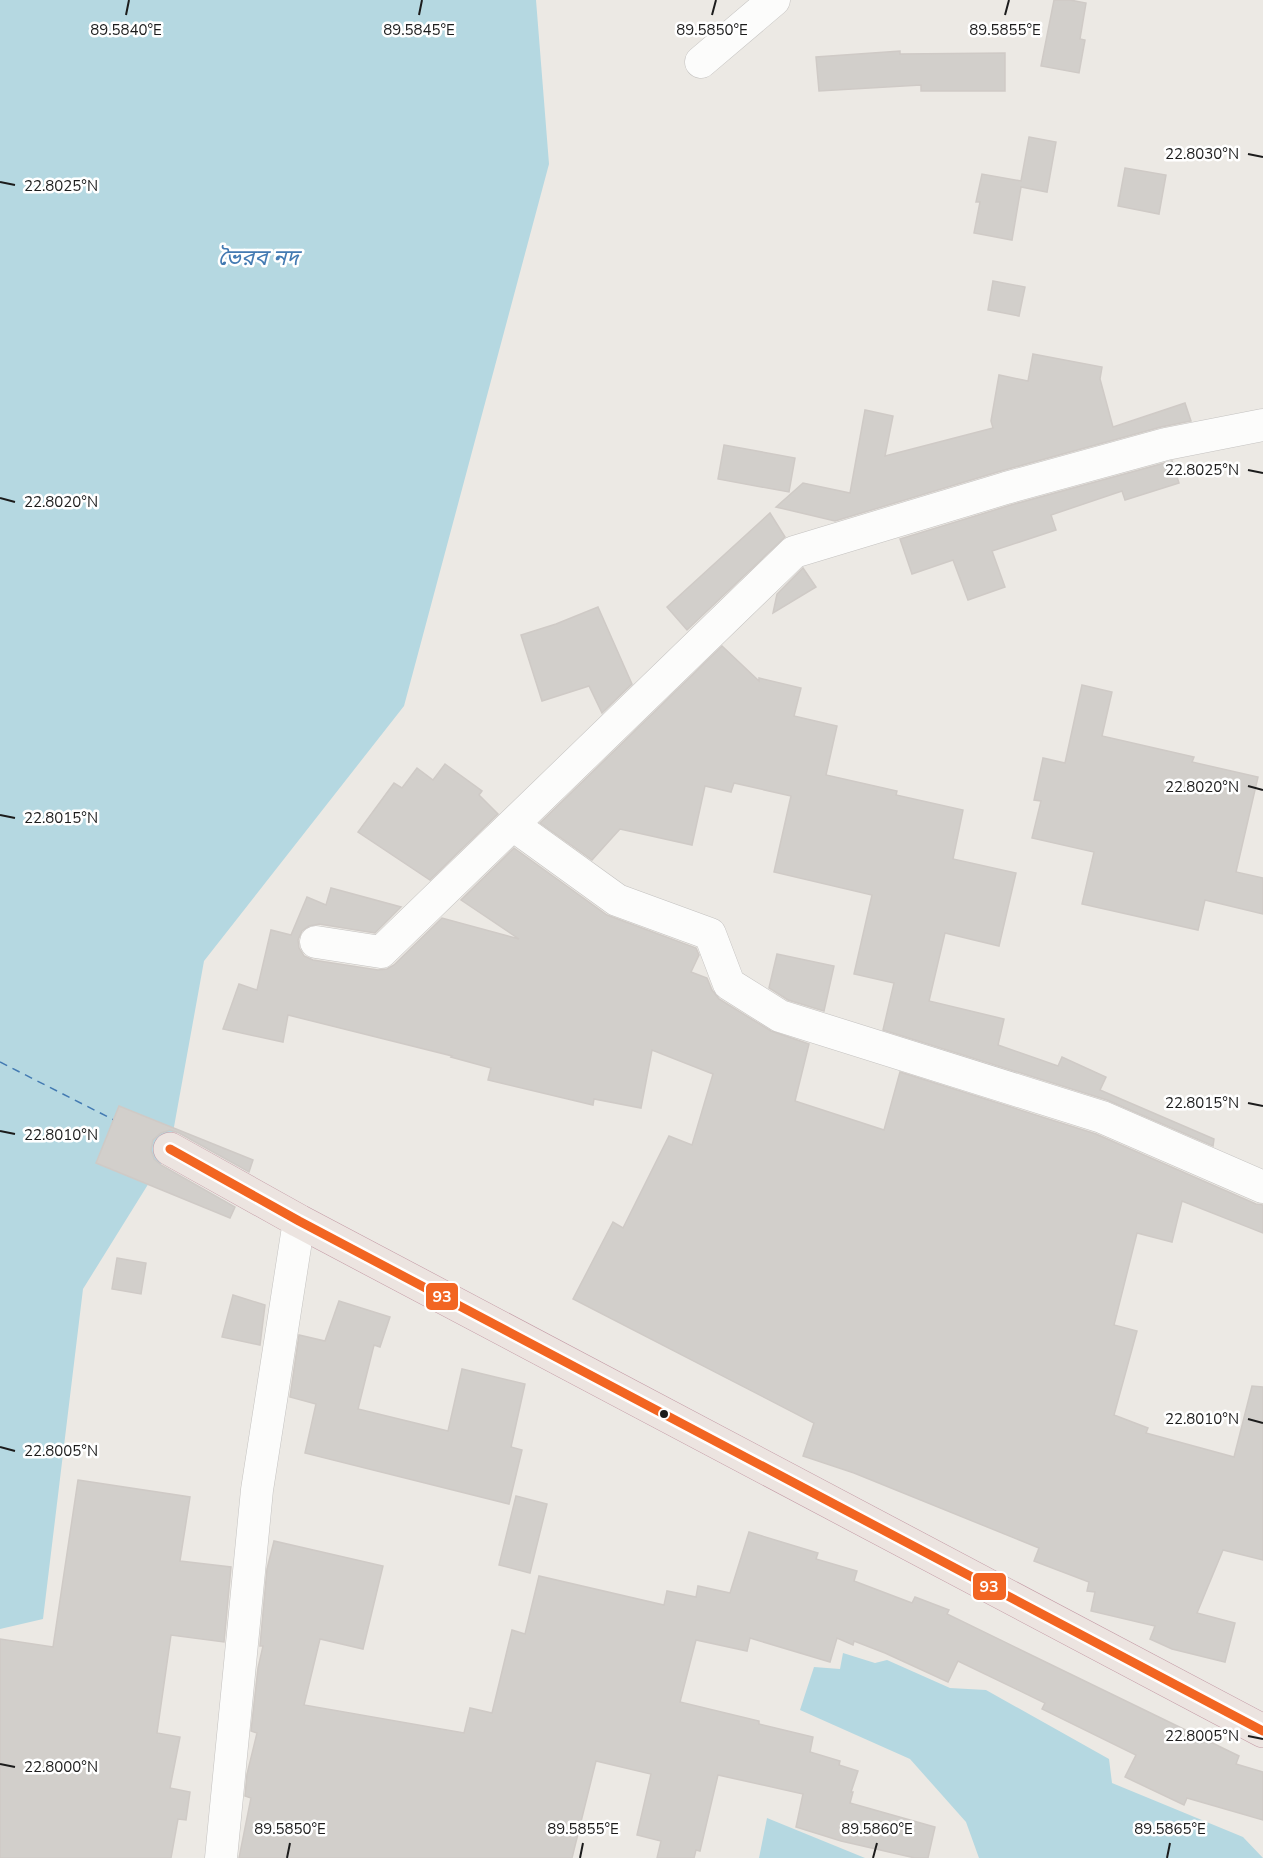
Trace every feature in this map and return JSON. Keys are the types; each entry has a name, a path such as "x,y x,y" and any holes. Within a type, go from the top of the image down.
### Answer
{"highway":[{"path":"170,1149 299,1221 1263,1731"}],"street":[{"path":"701,62 774,0"},
{"path":"316,942 381,952 794,552 1006,488 1166,444 1263,425"},
{"path":"513,825 617,900 710,934 729,984 780,1016 1102,1117 1263,1187"},
{"path":"221,1858 256,1490 299,1221"}],"water":[{"name":"ভৈরব নদ","path":"0,0 536,0 549,164 404,706 204,961 170,1149 83,1289 43,1619 0,1629"},
{"path":"843,1653 875,1663 887,1660 950,1688 986,1690 1109,1759 1112,1783 1243,1837 1263,1858 979,1858 966,1822 910,1759 800,1710 814,1667 840,1669"},
{"path":"767,1818 865,1858 759,1858"}],"building":[{"path":"1054,0 1086,3 1080,39 1085,40 1079,73 1041,66"},
{"path":"900,51 900,54 1005,53 1005,91 921,91 921,85 819,91 816,57"},
{"path":"1029,137 1056,142 1047,192 1021,187 1012,240 974,233 980,202 976,202 982,174 1021,181"},
{"path":"1125,168 1166,175 1159,214 1118,206"},
{"path":"993,281 1025,287 1019,316 988,310"},
{"path":"1033,354 1102,367 1100,379 1113,427 1185,403 1191,421 1161,427 1001,471 835,521 776,507 803,483 850,493 865,410 893,416 885,456 993,428 991,421 999,375 1028,381"},
{"path":"724,445 795,458 789,492 718,479"},
{"path":"1172,461 1179,483 1125,500 1122,491 1051,515 1056,530 992,551 1005,587 968,600 953,560 912,574 900,539 1011,505"},
{"path":"770,513 785,537 687,630 667,607"},
{"path":"803,568 816,587 773,613 777,594"},
{"path":"598,607 632,684 602,713 589,686 542,701 521,635"},
{"path":"722,646 759,681 759,678 801,688 794,716 837,726 826,775 897,791 896,795 963,810 953,859 1016,873 999,946 945,933 929,1001 1004,1019 998,1045 1058,1066 1062,1057 1106,1077 1100,1090 1214,1139 1213,1146 1107,1100 883,1030 894,983 854,974 872,895 774,872 791,796 734,783 731,792 705,786 692,845 620,829 592,860 540,823"},
{"path":"1082,685 1112,692 1102,736 1194,757 1192,762 1258,777 1236,872 1263,878 1263,914 1205,900 1198,930 1082,904 1094,852 1032,838 1041,801 1034,800 1043,758 1065,763"},
{"path":"445,764 482,791 479,795 498,814 430,880 358,832 394,783 402,788 417,768 433,780"},
{"path":"514,848 607,915 696,948 699,955 691,972 707,978 719,999 771,1031 809,1044 795,1101 884,1130 900,1072 1096,1134 1256,1204 1263,1205 1263,1233 1182,1201 1172,1242 1137,1233 1114,1325 1137,1331 1114,1415 1148,1428 1146,1433 1234,1457 1252,1386 1263,1387 1263,1560 1223,1550 1197,1613 1235,1623 1225,1662 1172,1649 1150,1639 1155,1626 1091,1611 1095,1592 1087,1591 1089,1582 1034,1561 1039,1548 854,1473 803,1456 814,1423 573,1299 613,1222 623,1228 669,1136 692,1145 713,1074 652,1050 641,1108 594,1099 593,1105 488,1080 491,1068 452,1056 288,1015 283,1042 223,1029 239,984 257,990 271,930 291,935 307,897 326,905 331,888 401,907 375,933 319,924 309,926 302,931 298,940 299,948 304,956 313,960 378,970 387,969 394,965 442,918 519,939 461,900"},
{"path":"777,954 834,966 824,1011 788,1000 769,988"},
{"path":"119,1106 253,1160 249,1172 170,1130 161,1133 153,1140 151,1150 154,1159 235,1207 230,1218 96,1163"},
{"path":"117,1258 146,1263 141,1294 112,1289"},
{"path":"233,1295 265,1305 260,1345 222,1337"},
{"path":"339,1301 390,1317 380,1347 374,1345 358,1409 448,1431 462,1369 525,1384 511,1447 522,1450 509,1504 305,1453 316,1404 290,1397 299,1335 325,1341"},
{"path":"78,1480 190,1497 180,1561 231,1567 224,1642 171,1635 157,1733 180,1737 170,1788 190,1792 186,1820 178,1819 171,1858 0,1858 0,1639 53,1647"},
{"path":"516,1496 547,1504 530,1573 499,1565"},
{"path":"749,1532 818,1553 816,1559 857,1571 854,1581 912,1603 915,1597 949,1610 947,1614 1239,1756 1236,1764 1263,1772 1263,1820 1187,1798 1184,1805 1125,1777 1136,1755 1042,1709 1045,1703 958,1661 948,1682 885,1653 854,1641 853,1645 837,1638 830,1662 750,1638 747,1651 696,1640 680,1702 813,1737 810,1752 840,1761 839,1765 858,1771 850,1803 935,1827 928,1858 915,1858 841,1841 796,1827 803,1794 718,1775 700,1851 696,1850 694,1858 657,1858 661,1841 637,1835 651,1774 596,1761 572,1858 239,1858 251,1798 245,1796 247,1774 257,1733 251,1731 258,1668 263,1646 260,1646 267,1569 274,1541 383,1566 363,1649 320,1639 304,1705 464,1733 470,1708 492,1713 512,1630 525,1634 539,1576 664,1605 667,1591 696,1597 698,1586 730,1593"}],"ferry route":[{"path":"0,1062 114,1120"}],"transit line":[{"name":"93","path":"170,1149 299,1221 1263,1731"}]}
